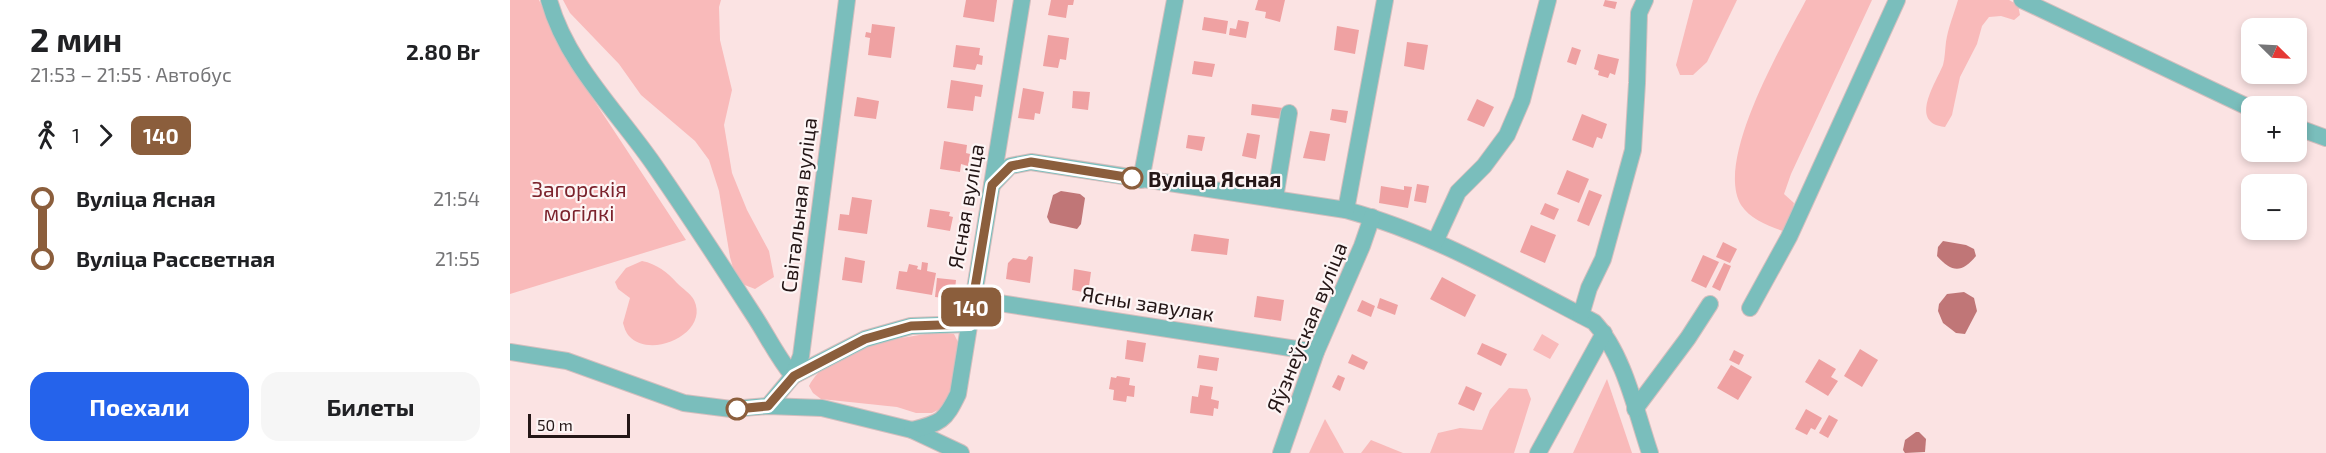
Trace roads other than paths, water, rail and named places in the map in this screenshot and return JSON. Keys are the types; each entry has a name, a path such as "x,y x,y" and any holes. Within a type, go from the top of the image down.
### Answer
{"street":[{"path":"549,0 555,21 586,74 655,166 756,318 780,361 794,376 865,339 911,326 969,324"},
{"name":"Світальная вуліца","path":"768,406 794,376 801,356 847,0"},
{"name":"Ясная вуліца","path":"912,430 938,424 950,411 958,394 1022,0"},
{"path":"1141,180 1175,0"},
{"path":"1346,210 1385,0"},
{"path":"1436,240 1458,192 1484,166 1507,135 1521,100 1548,0"},
{"path":"1581,315 1589,288 1603,259 1633,150 1639,13 1645,0"},
{"path":"1749,308 1789,237 1897,0"},
{"path":"2022,0 2241,103"},
{"path":"1275,198 1289,113"},
{"path":"2307,130 2326,138"},
{"path":"992,185 1011,166 1031,162 1346,210 1436,240 1594,322 1604,333 1627,383 1650,453"},
{"name":"Яўзнеўская вуліца","path":"1281,453 1316,352 1362,246 1372,217"},
{"name":"Ясны завулак","path":"972,298 1316,352"},
{"path":"1635,409 1688,338 1710,304"},
{"path":"1538,453 1604,333"},
{"path":"510,352 567,361 684,403 730,409 768,406 822,408 912,430 961,453"}],"place":[{"name":"Вуліца Ясная","path":"1132,178"}],"park label":[{"name":"Загорскія могілкі","path":"579,200"}]}
